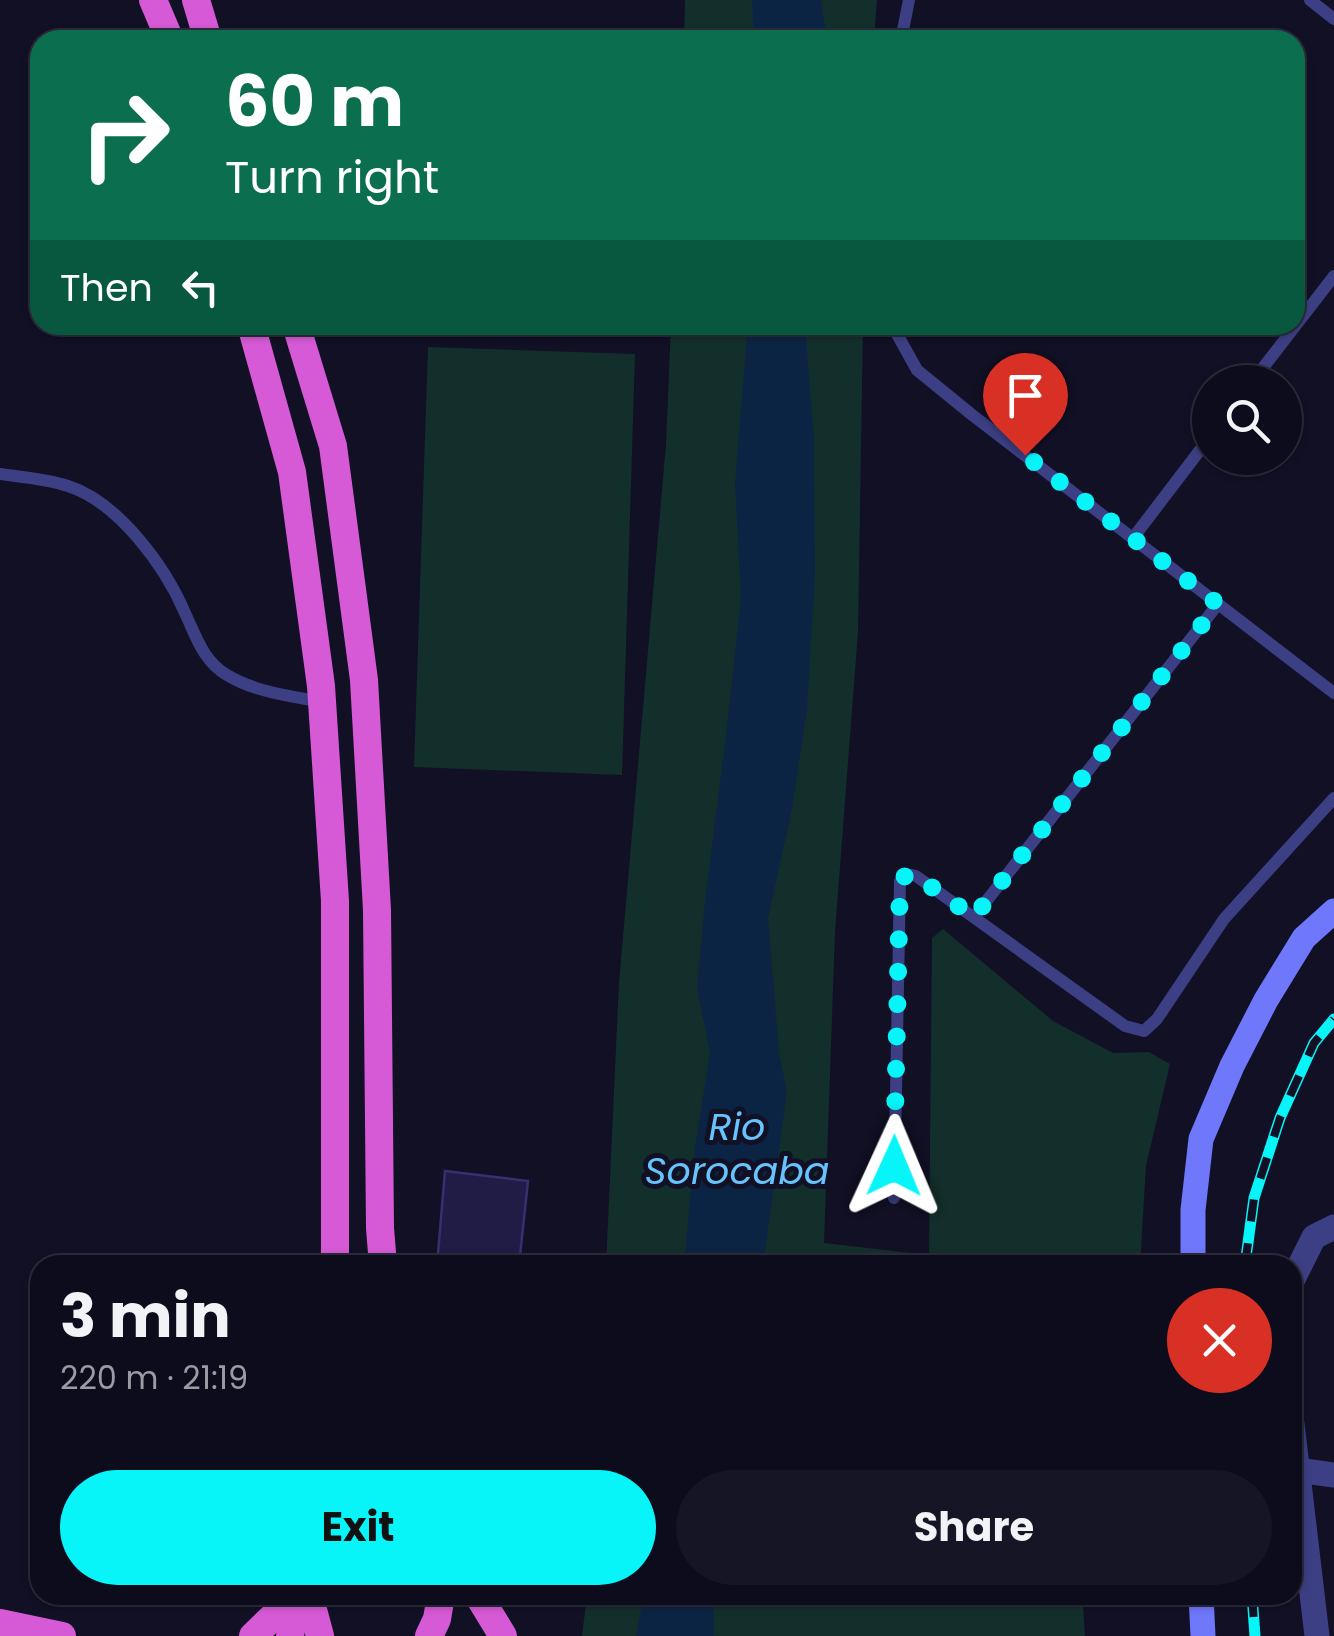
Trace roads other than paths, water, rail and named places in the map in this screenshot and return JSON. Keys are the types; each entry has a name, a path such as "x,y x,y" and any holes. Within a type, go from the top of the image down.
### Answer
{"highway":[{"path":"153,0 166,30"},
{"path":"196,0 205,30"},
{"path":"254,335 292,472 322,702 335,901 335,1255"},
{"path":"299,335 333,446 364,680 378,910 382,1255"},
{"path":"253,1636 282,1605"},
{"path":"290,1636 295,1605"},
{"path":"312,1605 320,1636"},
{"path":"429,1636 439,1605"},
{"path":"484,1605 503,1636"},
{"path":"0,1623 62,1636"}],"main road":[{"path":"1193,1255 1193,1210 1201,1140 1232,1066 1266,1000 1304,938 1334,911"},
{"path":"1201,1605 1202,1636"}],"street":[{"path":"1302,1261 1314,1237 1334,1227"},
{"path":"1302,1471 1334,1475"},
{"path":"1302,1507 1316,1636"}],"lane":[{"path":"903,30 909,0"},
{"path":"1310,0 1334,19"},
{"path":"1305,312 1334,276"},
{"path":"898,335 918,370 1334,693"},
{"path":"1265,365 1287,335"},
{"path":"1133,538 1192,461"},
{"path":"0,474 69,486 100,503 131,530 162,572 184,608 202,653 225,675 269,693 322,702"},
{"path":"974,917 1218,604"},
{"path":"894,1198 900,881 907,874 916,876 1125,1026 1144,1030 1157,1019 1224,919 1334,798"}],"water":[{"path":"752,0 821,0 826,30 754,30"},
{"name":"Rio Sorocaba","path":"747,335 806,335 814,440 815,576 807,709 792,809 768,918 779,1053 787,1092 764,1255 685,1255 695,1146 710,1053 697,988 741,598 735,484"},
{"path":"642,1605 713,1605 714,1636 636,1636"}],"railway":[{"path":"1246,1255 1254,1198 1280,1118 1314,1043 1334,1019"},
{"path":"1253,1605 1255,1636"}]}
